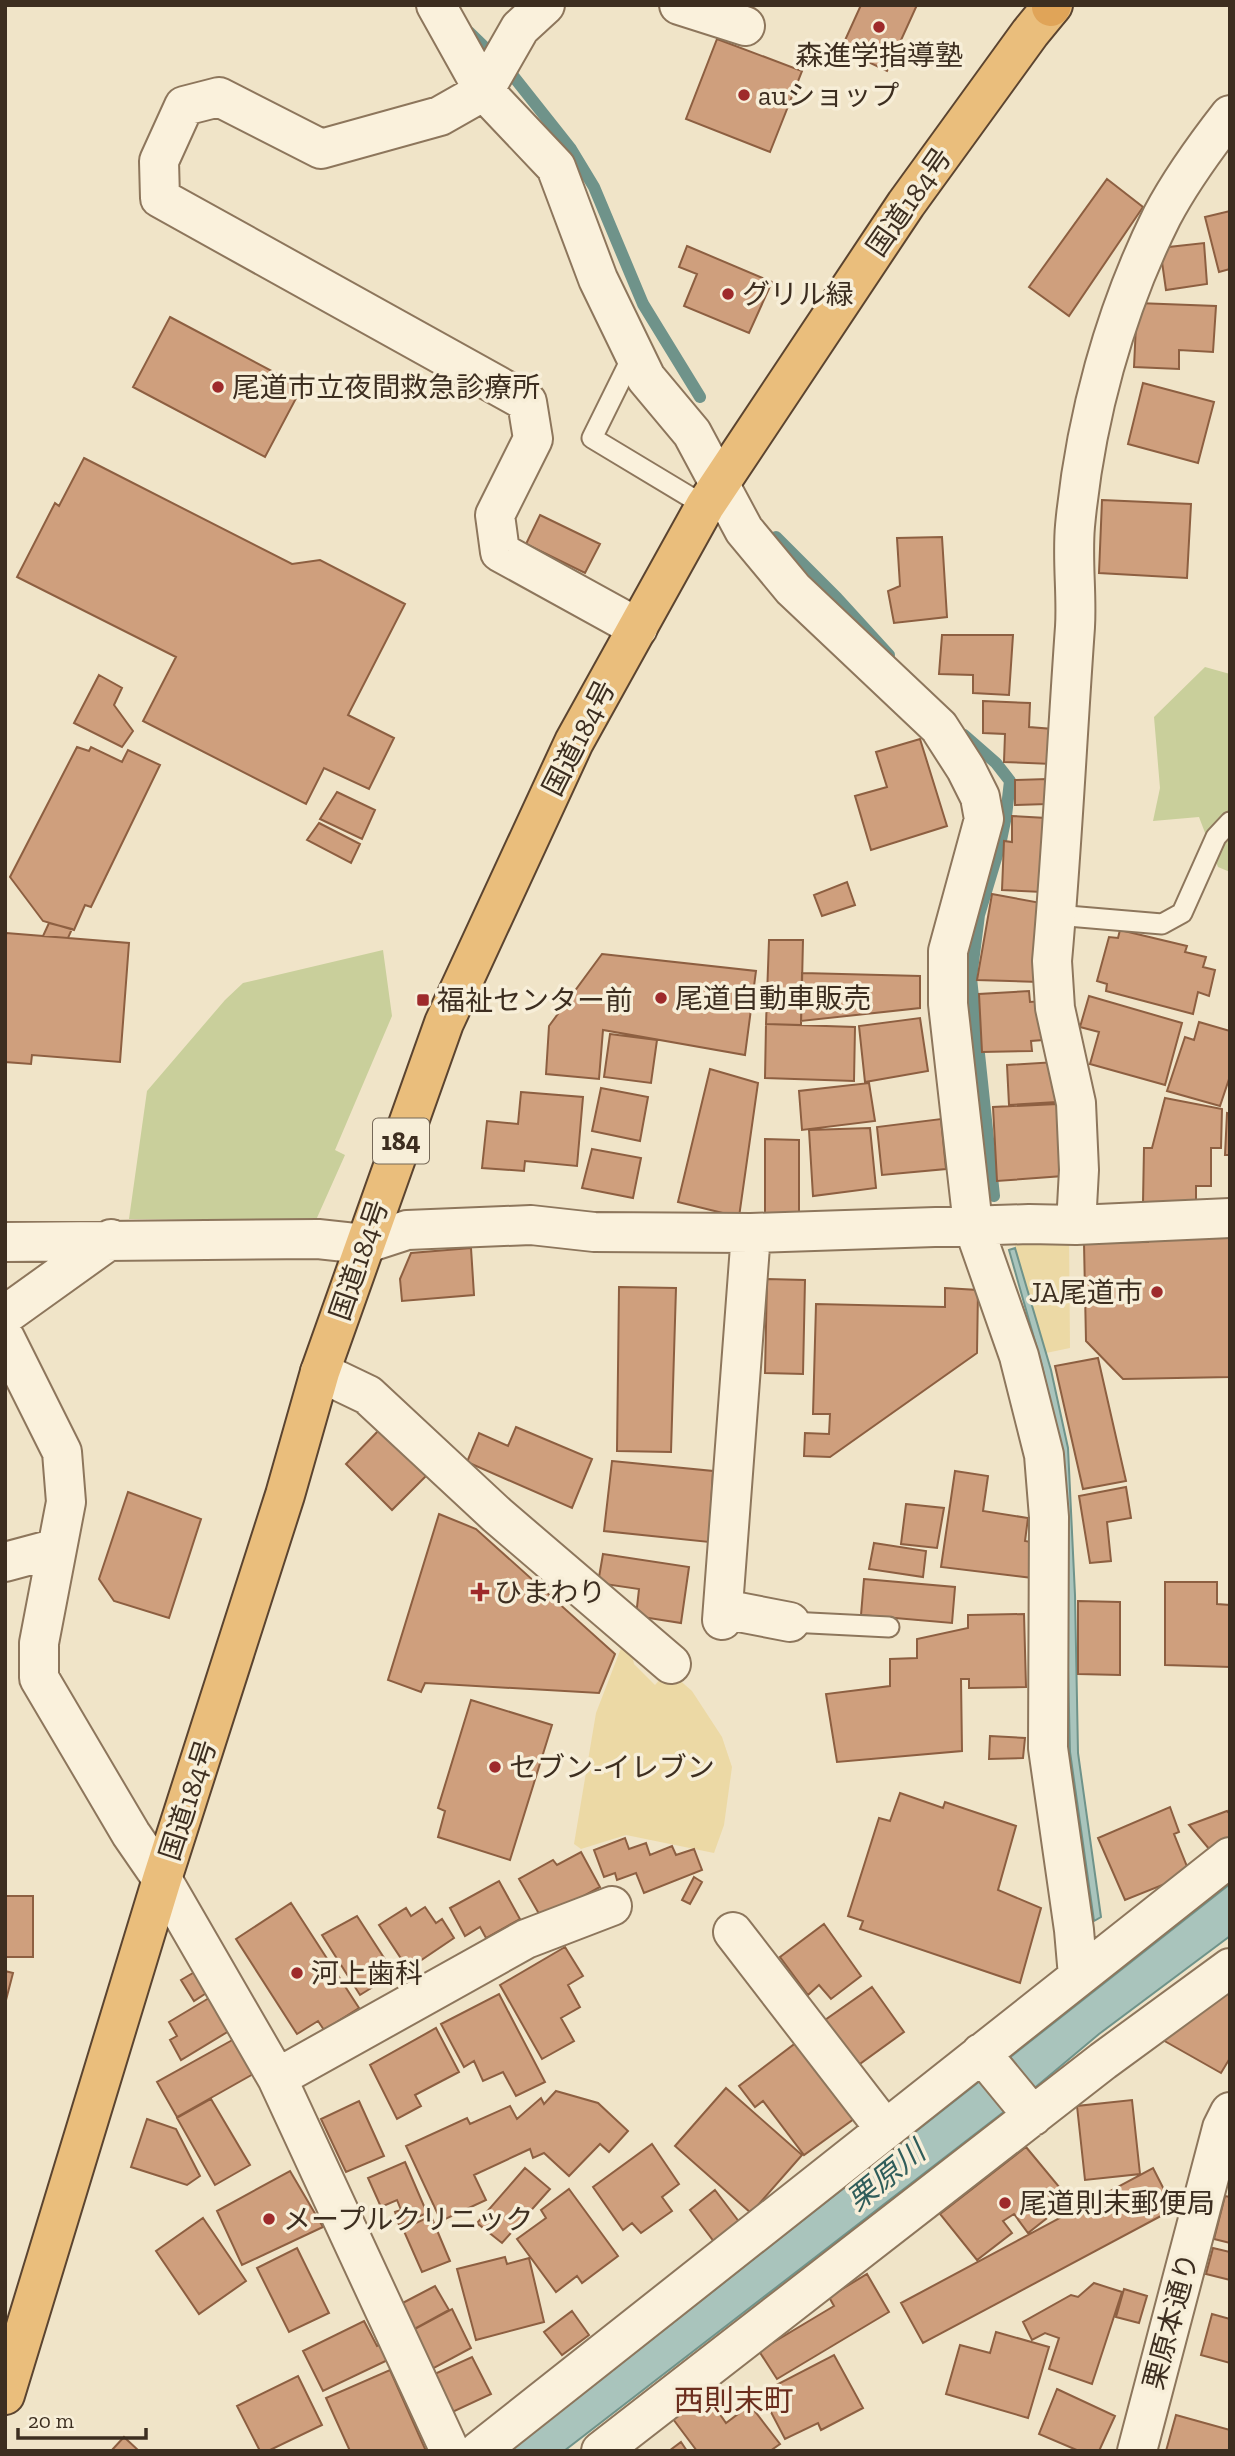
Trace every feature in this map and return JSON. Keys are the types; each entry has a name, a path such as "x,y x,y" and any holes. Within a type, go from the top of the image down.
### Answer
{"highway":[{"name":"国道184号","path":"5,2395 162,1879 283,1504 320,1372 444,1023 574,742 712,495 905,204 1052,6"}],"street":[{"path":"436,5 495,73 556,167 598,279 646,378 692,433 712,495 793,589 939,727 967,769 980,797 984,820 948,951 948,1004 973,1225 1018,1356 1044,1455 1049,1517 1048,1748 1078,1976"},
{"path":"545,5 520,28 495,73 440,116 321,149 219,97 184,106 159,160 160,198 527,402 533,439 495,515 500,552 638,628"},
{"path":"679,5 745,26"},
{"path":"1076,1225 1079,1170 1076,1103 1055,1008 1052,961 1076,605 1075,528 1088,441 1109,346 1138,268 1180,185 1225,129"},
{"path":"5,1242 318,1239 365,1244 407,1230 531,1226 594,1232 751,1233 973,1225 1076,1225 1230,1218"},
{"path":"751,1233 723,1614 790,1622"},
{"path":"5,1315 111,1239"},
{"path":"5,1338 62,1452 66,1502 39,1643 39,1678 131,1834 162,1879 277,2078 450,2451"},
{"path":"320,1372 368,1395 497,1515 671,1664"},
{"path":"5,1562 57,1548"},
{"path":"479,2451 885,2129 985,2058 1078,1976 1230,1857"},
{"path":"277,2078 526,1939 612,1906"},
{"path":"733,1932 885,2129"},
{"path":"601,2451 1028,2111 1103,2061 1230,1968"},
{"path":"985,2058 1028,2111"},
{"name":"栗原本通り","path":"1137,2451 1222,2129 1230,2112"}],"lane":[{"path":"634,354 592,438 712,495"},
{"path":"1056,915 1161,923 1182,913 1216,837 1230,822"},
{"path":"790,1622 889,1627"}],"green space":[{"path":"1205,667 1230,674 1230,872 1218,867 1199,817 1153,821 1160,788 1154,717"},
{"path":"383,950 392,1016 335,1150 345,1155 316,1220 129,1219 147,1091 225,1000 243,983"}],"sand":[{"path":"1069,1231 1070,1348 1046,1353 1011,1233"},
{"path":"623,1643 631,1650 634,1664 655,1685 668,1670 692,1691 722,1737 732,1767 724,1825 714,1853 626,1835 581,1849 574,1844 596,1713"}],"water":[{"path":"1015,1248 1051,1370 1068,1448 1075,1595 1078,1753 1101,1917 1094,1921 1070,1752 1064,1503 1058,1438 1042,1366 1009,1250"},
{"name":"栗原川","path":"1230,1884 1230,1936 1099,2034 1031,2091 564,2451 510,2451"}],"building":[{"name":"森進学指導塾","path":"861,5 917,5 887,71 841,49"},
{"name":"auショップ","path":"717,39 802,71 770,152 686,119"},
{"path":"1107,179 1143,207 1069,316 1029,287"},
{"path":"1230,211 1230,269 1219,272 1205,217"},
{"path":"1204,243 1207,284 1166,290 1160,248"},
{"name":"グリル緑","path":"687,246 772,282 749,333 684,306 697,274 679,267"},
{"path":"1137,303 1216,306 1213,352 1179,350 1179,369 1134,367"},
{"name":"尾道市立夜間救急診療所","path":"170,317 302,387 265,457 133,387"},
{"path":"1143,383 1214,402 1198,463 1128,444"},
{"path":"84,458 292,564 320,560 405,604 348,715 394,738 369,789 324,768 306,804 143,721 176,657 17,577 55,503 59,506"},
{"path":"1102,500 1191,504 1187,578 1099,573"},
{"path":"540,515 600,544 585,573 526,544"},
{"path":"942,537 947,617 894,623 888,591 900,586 897,538"},
{"path":"942,635 1013,635 1009,695 973,693 973,675 939,674"},
{"path":"99,675 122,688 114,705 133,731 122,747 74,723"},
{"path":"983,701 1030,703 1029,727 1053,729 1052,764 1004,762 1005,734 983,733"},
{"path":"920,739 947,826 871,850 855,796 887,787 876,752"},
{"path":"77,747 89,751 91,747 122,762 128,750 160,765 91,907 85,905 74,930 43,921 10,877"},
{"path":"1047,779 1047,804 1015,805 1015,780"},
{"path":"337,792 375,810 362,839 320,819"},
{"path":"1012,816 1046,818 1042,892 1002,890 1004,841 1012,842"},
{"path":"319,823 360,844 351,863 307,840"},
{"path":"847,882 855,905 822,916 814,895"},
{"path":"992,894 1041,903 1039,982 977,980"},
{"path":"49,923 72,929 68,938 43,936"},
{"path":"1120,930 1187,946 1185,952 1206,957 1203,967 1215,970 1209,996 1198,992 1193,1014 1106,991 1107,984 1097,981 1109,937 1118,938"},
{"path":"6,933 129,943 120,1062 32,1055 31,1064 5,1062"},
{"path":"769,940 803,940 801,1025 766,1024"},
{"name":"尾道自動車販売","path":"602,954 756,971 745,1055 603,1030 599,1079 546,1074 549,1026"},
{"path":"802,973 920,976 920,1008 801,1021"},
{"path":"1029,991 1030,1002 1042,1001 1043,1040 1031,1041 1032,1051 982,1052 979,994"},
{"path":"1089,996 1182,1023 1165,1085 1090,1064 1099,1032 1080,1027"},
{"path":"920,1018 928,1071 865,1082 859,1026"},
{"path":"1199,1022 1230,1031 1230,1076 1220,1106 1167,1091 1185,1037 1194,1040"},
{"path":"766,1024 855,1027 854,1081 765,1078"},
{"path":"610,1034 657,1040 651,1083 604,1077"},
{"path":"1056,1062 1057,1102 1009,1105 1007,1065"},
{"path":"710,1069 758,1083 739,1217 678,1202"},
{"path":"869,1083 875,1121 802,1130 799,1091"},
{"path":"601,1088 648,1097 640,1141 592,1131"},
{"path":"521,1092 583,1097 577,1166 525,1161 524,1171 482,1168 487,1121 518,1124"},
{"path":"1165,1098 1222,1109 1221,1148 1211,1148 1211,1186 1196,1186 1196,1205 1143,1203 1144,1148 1152,1148"},
{"path":"1058,1104 1063,1176 997,1181 993,1107"},
{"path":"1227,1113 1230,1114 1230,1155 1225,1155"},
{"path":"941,1119 946,1169 882,1175 877,1127"},
{"path":"870,1128 876,1188 813,1196 809,1130"},
{"path":"765,1139 799,1140 799,1213 765,1213"},
{"path":"592,1149 641,1158 633,1198 582,1188"},
{"name":"JA尾道市","path":"1230,1230 1230,1377 1123,1379 1086,1341 1084,1243 1148,1242 1148,1231"},
{"path":"471,1248 474,1295 402,1301 400,1279 411,1253"},
{"path":"767,1279 805,1280 803,1374 765,1373"},
{"path":"619,1287 676,1288 671,1452 617,1451"},
{"path":"945,1288 978,1290 977,1353 830,1457 804,1456 805,1433 829,1434 830,1414 813,1414 816,1304 945,1307"},
{"path":"1098,1358 1126,1481 1083,1489 1055,1366"},
{"path":"516,1427 592,1459 572,1508 467,1462 479,1433 508,1446"},
{"path":"380,1429 427,1475 392,1510 346,1464"},
{"path":"612,1461 713,1471 709,1542 604,1531"},
{"path":"955,1471 988,1476 983,1511 1028,1518 1025,1541 1031,1542 1033,1578 941,1567"},
{"path":"1126,1487 1131,1518 1107,1522 1111,1561 1090,1563 1079,1496"},
{"path":"128,1492 201,1519 169,1618 114,1601 99,1579"},
{"path":"906,1504 944,1508 937,1548 901,1544"},
{"name":"ひまわり","path":"439,1514 476,1529 615,1654 599,1693 425,1683 421,1692 388,1680"},
{"path":"874,1543 926,1551 923,1577 869,1569"},
{"path":"603,1554 689,1567 681,1623 636,1616 639,1589 598,1583"},
{"path":"864,1579 955,1587 952,1623 861,1615"},
{"path":"1165,1582 1217,1582 1217,1604 1230,1605 1230,1667 1165,1665"},
{"path":"1078,1601 1120,1602 1120,1675 1078,1674"},
{"path":"1024,1614 1026,1687 969,1688 969,1679 961,1679 962,1751 837,1762 826,1694 890,1686 890,1659 917,1658 917,1639 968,1628 968,1615"},
{"name":"セブン-イレブン","path":"471,1700 552,1725 510,1860 438,1837 445,1811 438,1808"},
{"path":"990,1736 1025,1738 1023,1758 989,1759"},
{"path":"900,1793 943,1808 945,1802 1016,1826 998,1890 1041,1908 1020,1983 860,1929 863,1921 848,1916 879,1818 890,1821"},
{"path":"1170,1807 1179,1832 1174,1834 1190,1874 1125,1900 1098,1838"},
{"path":"1227,1811 1230,1814 1230,1844 1215,1856 1189,1825"},
{"path":"625,1838 629,1849 646,1843 650,1855 672,1846 676,1855 694,1849 702,1870 644,1893 636,1873 617,1880 615,1873 604,1877 594,1850"},
{"path":"581,1852 600,1887 542,1919 519,1879 553,1860 557,1865"},
{"path":"694,1877 702,1882 690,1904 682,1900"},
{"path":"499,1881 520,1919 486,1938 480,1927 465,1936 450,1908"},
{"path":"5,1896 33,1896 33,1957 5,1957"},
{"name":"河上歯科","path":"291,1903 359,2008 324,2030 318,2021 297,2034 236,1939"},
{"path":"425,1907 436,1923 442,1919 454,1938 408,1969 379,1925 406,1908 411,1916"},
{"path":"357,1916 388,1964 370,1977 376,1985 360,1995 322,1935"},
{"path":"824,1924 861,1976 831,1999 819,1985 808,1995 780,1957"},
{"path":"565,1947 583,1976 568,1985 580,2007 561,2018 574,2041 542,2059 500,1985"},
{"path":"198,1970 211,1990 194,2001 181,1980"},
{"path":"5,1971 13,1973 5,2004"},
{"path":"872,1987 904,2032 857,2066 825,2020"},
{"path":"1230,1992 1230,2058 1221,2073 1161,2039"},
{"path":"499,1994 545,2082 516,2096 503,2072 483,2081 474,2061 464,2067 441,2024"},
{"path":"209,1998 229,2031 181,2060 170,2040 177,2036 169,2022"},
{"path":"436,2028 459,2072 415,2095 421,2106 397,2119 370,2065"},
{"path":"236,2038 255,2073 177,2117 157,2082"},
{"path":"801,2039 858,2116 804,2155 763,2101 755,2107 739,2086"},
{"path":"726,2088 802,2155 751,2213 675,2146"},
{"path":"556,2091 598,2103 628,2131 609,2152 600,2144 569,2176 544,2153 533,2158 530,2149 474,2175 486,2200 441,2221 406,2146 467,2118 470,2124 510,2106 517,2119 541,2098 544,2104"},
{"path":"211,2099 250,2165 215,2185 177,2118"},
{"path":"1132,2100 1140,2174 1085,2180 1077,2106"},
{"path":"359,2101 384,2156 346,2172 321,2119"},
{"path":"147,2119 176,2129 200,2176 187,2185 131,2167"},
{"path":"652,2144 679,2184 662,2197 672,2211 641,2233 632,2223 623,2230 593,2187"},
{"path":"1026,2147 1070,2200 1028,2233 1014,2214 1003,2221 1012,2233 977,2260 940,2214"},
{"path":"405,2162 427,2213 399,2225 395,2212 401,2210 397,2200 381,2207 368,2178"},
{"path":"525,2168 550,2189 502,2243 477,2223"},
{"path":"1153,2168 1174,2209 923,2343 901,2303"},
{"name":"メープルクリニック","path":"290,2171 323,2227 242,2265 217,2211"},
{"path":"569,2189 618,2256 582,2283 577,2276 556,2292 517,2239 546,2218 541,2210"},
{"path":"715,2190 740,2223 715,2243 690,2210"},
{"path":"1225,2196 1230,2197 1230,2243 1214,2239"},
{"path":"431,2216 450,2261 422,2272 403,2229"},
{"path":"203,2218 246,2281 199,2314 156,2251"},
{"path":"297,2248 329,2313 289,2332 257,2268"},
{"path":"1213,2248 1230,2252 1230,2280 1206,2274"},
{"path":"505,2257 507,2264 529,2258 544,2322 476,2340 457,2269"},
{"path":"867,2274 889,2312 777,2379 759,2351 834,2306 829,2297"},
{"path":"1094,2283 1122,2292 1092,2384 1049,2369 1059,2338 1045,2333 1032,2340 1023,2322 1071,2295 1078,2297"},
{"path":"435,2286 449,2310 409,2332 395,2307"},
{"path":"1124,2289 1147,2296 1139,2323 1116,2317"},
{"path":"452,2309 471,2348 432,2369 411,2331"},
{"path":"572,2311 589,2335 562,2355 544,2332"},
{"path":"1212,2314 1230,2319 1230,2363 1201,2355"},
{"path":"364,2321 377,2346 386,2342 394,2357 323,2391 303,2351"},
{"path":"996,2332 1049,2347 1028,2418 946,2394 960,2345 990,2353"},
{"path":"834,2355 863,2408 821,2430 818,2423 785,2439 761,2393"},
{"path":"472,2357 491,2394 446,2415 428,2377"},
{"path":"390,2370 426,2451 350,2451 326,2398"},
{"path":"298,2376 322,2425 268,2451 260,2451 237,2406"},
{"path":"1057,2389 1115,2416 1099,2451 1079,2451 1039,2434"},
{"path":"706,2394 726,2423 750,2405 780,2444 770,2451 697,2451 673,2419"},
{"path":"1176,2415 1230,2430 1230,2451 1166,2451"},
{"path":"124,2437 139,2451 111,2451"},
{"path":"681,2442 687,2451 669,2451"}],"waterway":[{"path":"469,32 510,72 571,149 594,187 643,304 700,397"},
{"path":"776,537 889,655"},
{"path":"964,735 996,763 1010,781 1000,845 979,915 971,978 994,1196"}],"place":[{"name":"森進学指導塾","path":"879,27"},
{"name":"auショップ","path":"744,95"},
{"name":"グリル緑","path":"728,294"},
{"name":"尾道市立夜間救急診療所","path":"218,387"},
{"name":"尾道自動車販売","path":"661,998"},
{"name":"福祉センター前","path":"423,1000"},
{"name":"JA尾道市","path":"1157,1292"},
{"name":"ひまわり","path":"480,1592"},
{"name":"セブン-イレブン","path":"495,1767"},
{"name":"河上歯科","path":"297,1973"},
{"name":"尾道則末郵便局","path":"1005,2203"},
{"name":"メープルクリニック","path":"269,2219"}],"district":[{"name":"西則末町","path":"734,2401"}]}
